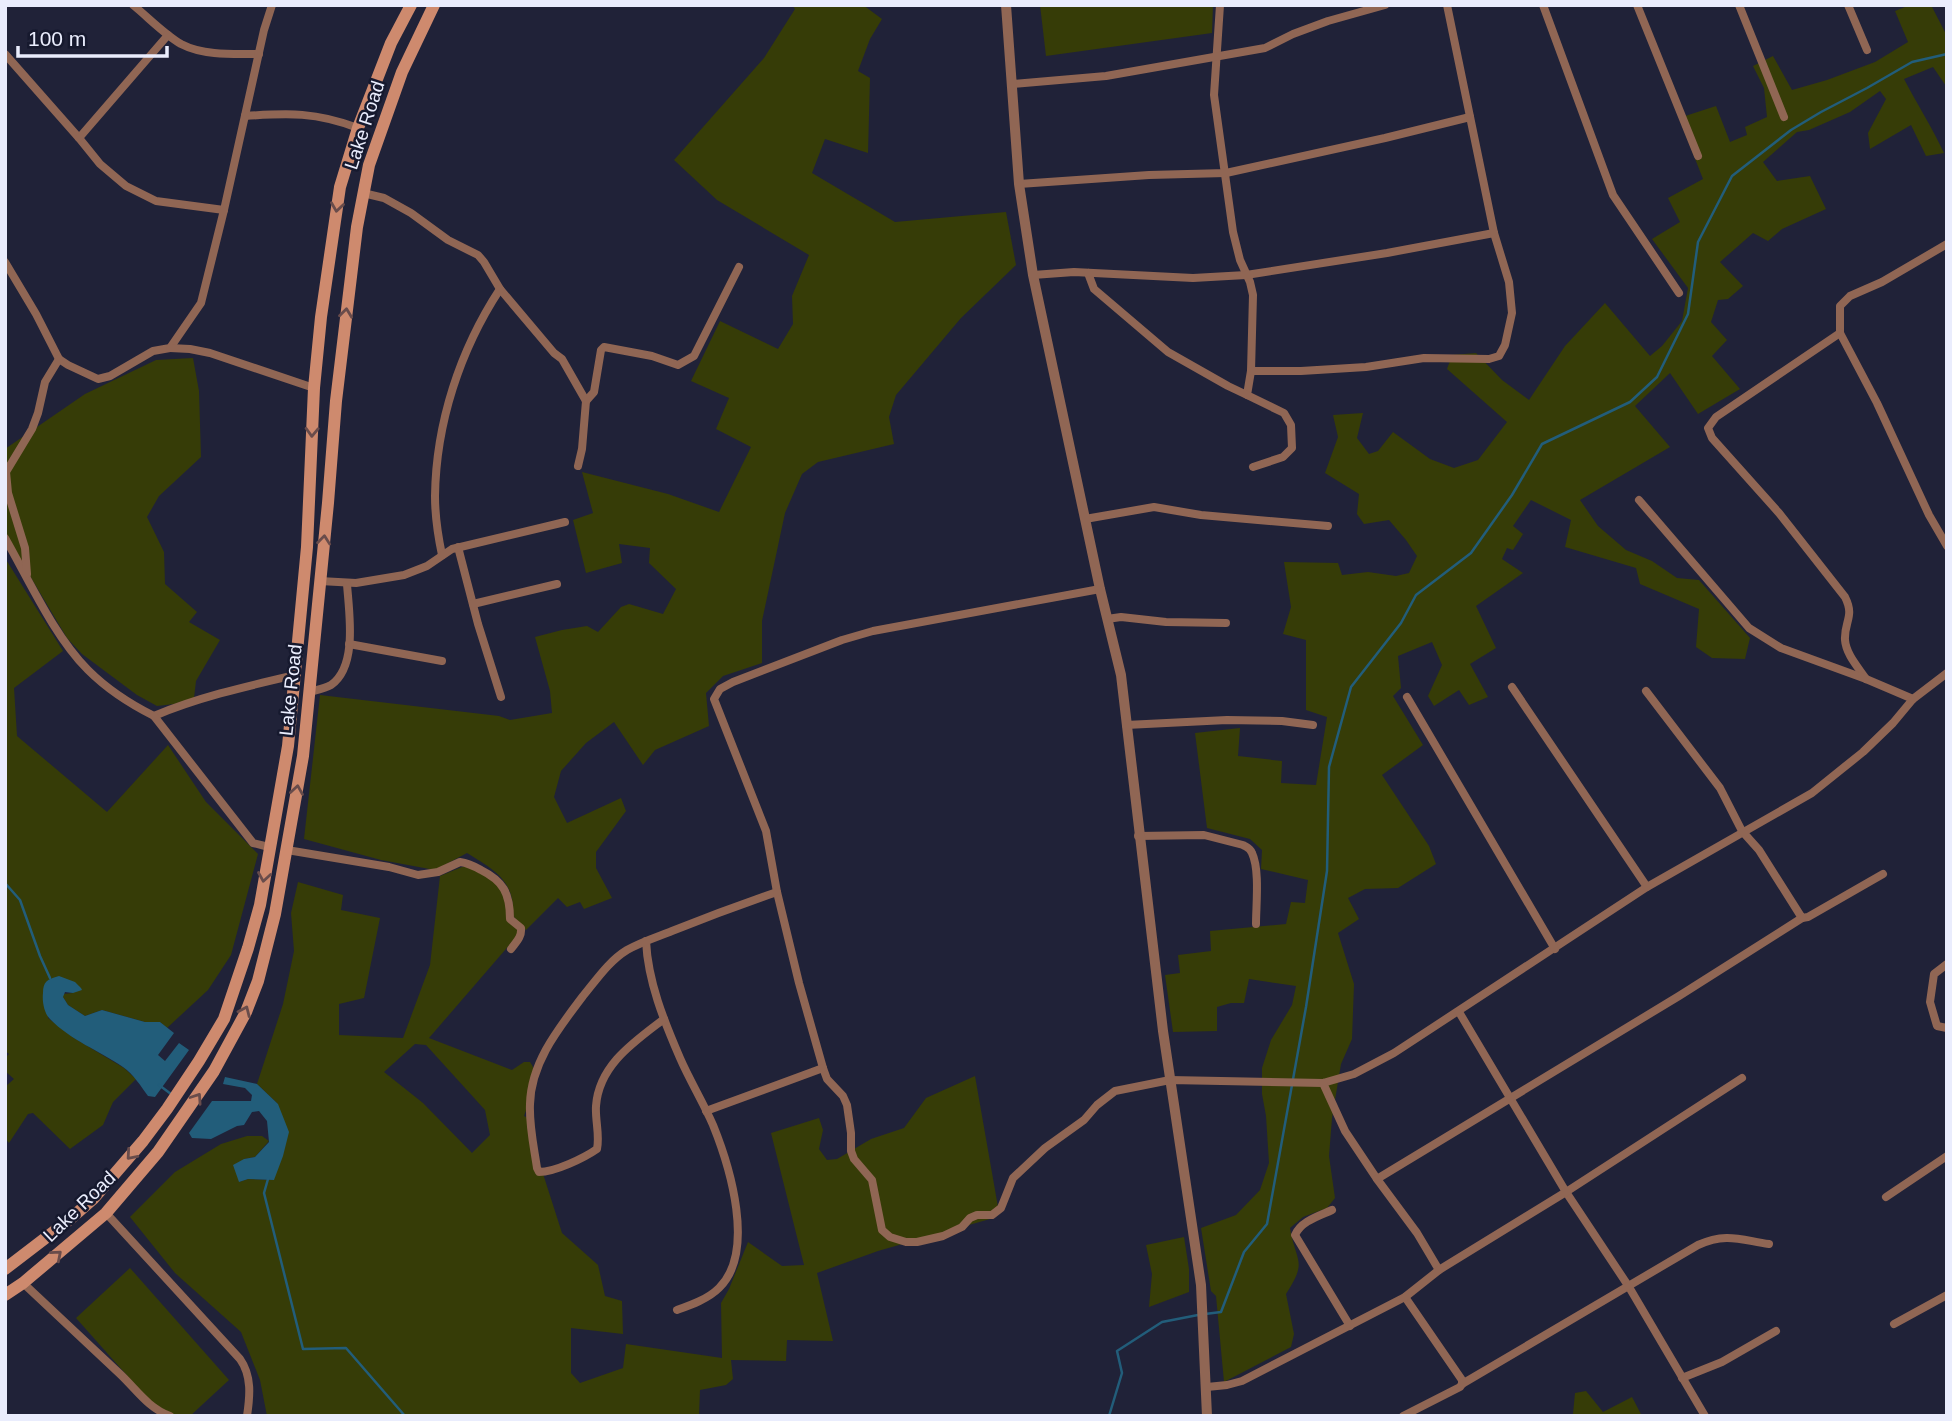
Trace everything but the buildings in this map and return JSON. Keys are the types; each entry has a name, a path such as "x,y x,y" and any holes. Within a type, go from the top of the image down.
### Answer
{"main road":[{"name":"Lake Road","path":"5,1269 93,1199 143,1141 199,1061 224,1019 244,959 260,905 288,746 307,547 314,388 321,317 340,187 358,128 391,43 411,5"},
{"name":"Lake Road","path":"5,1295 106,1213 158,1152 214,1072 246,1012 258,981 275,914 303,755 336,401 363,193 369,165 402,72 434,5"}],"street":[{"path":"134,5 182,45 206,52 259,54"},
{"path":"170,348 201,303 272,5"},
{"path":"1006,5 1019,184 1033,275 1121,675 1138,836 1170,1080 1201,1285 1207,1416"},
{"path":"1220,5 1214,95 1233,233 1253,295 1251,371 1247,395"},
{"path":"1012,84 1106,76 1265,48 1328,21 1385,5"},
{"path":"1251,371 1366,367 1424,358 1489,359 1499,356 1505,345 1512,313 1509,282 1494,233 1447,5"},
{"path":"1543,5 1613,195 1679,293"},
{"path":"1637,5 1698,156"},
{"path":"1739,5 1784,117"},
{"path":"1848,5 1867,50"},
{"path":"79,138 168,35"},
{"path":"5,54 108,173 141,195 156,201 224,211"},
{"path":"245,116 286,113 315,115 358,128"},
{"path":"1019,184 1226,173 1470,117"},
{"path":"363,193 384,198 411,213 448,240 478,255 500,289 562,359 586,401 578,466"},
{"path":"1033,275 1088,272 1192,278 1246,275 1494,233"},
{"path":"1947,244 1882,282 1850,296 1840,306 1840,333 1877,403 1929,515 1947,546"},
{"path":"5,262 60,359 87,374 103,379 153,351 190,349 210,353 314,388"},
{"path":"586,401 594,392 601,350 604,347 652,356 678,365 694,356 739,267"},
{"path":"1088,272 1094,289 1168,352 1228,386 1284,413 1291,425 1292,448 1275,461 1253,467"},
{"path":"442,555 435,496 439,443 453,384 478,324 500,289"},
{"path":"1840,333 1716,416 1708,428 1712,438 1779,513 1845,597 1850,607 1845,638 1847,649 1866,678"},
{"path":"27,575 25,548 8,493 6,472 32,429 45,382 60,359"},
{"path":"1639,500 1749,628 1781,648 1866,678 1913,699"},
{"path":"1085,519 1163,507 1201,514 1328,526"},
{"path":"320,581 365,583 404,575 427,566 458,547 565,522"},
{"path":"5,538 69,647 90,673 154,716 253,843 269,847"},
{"path":"458,547 501,697"},
{"path":"309,692 330,685 338,678 347,662 347,584"},
{"path":"473,604 557,584"},
{"path":"1100,589 873,631 733,682 720,689 714,699 760,814 799,983 823,1068 827,1079 845,1100 851,1133 851,1151 854,1159 872,1180 880,1225 884,1233 897,1240 917,1242 943,1236 962,1227 973,1216 989,1216 998,1212 1013,1178 1060,1135 1084,1120 1115,1091 1170,1080 1323,1083 1354,1073 1394,1054 1647,887 1812,793 1863,752 1913,699 1947,673"},
{"path":"1107,619 1121,617 1166,622 1226,623"},
{"path":"349,644 442,661"},
{"path":"154,716 229,691 295,675"},
{"path":"1512,687 1647,887"},
{"path":"1646,691 1720,788 1742,831 1759,850 1802,918"},
{"path":"1407,697 1555,948"},
{"path":"1126,725 1227,720 1282,721 1313,725"},
{"path":"1138,836 1204,835 1249,848 1256,870 1256,924"},
{"path":"287,850 389,867 418,875 438,872 460,862 475,867 498,879 510,907 510,919 521,928 522,934 511,949"},
{"path":"1377,1179 1511,1100 1802,918 1883,874"},
{"path":"664,1019 621,1053 606,1074 597,1093 597,1149 554,1169 540,1172 531,1130 530,1103 533,1082 542,1056 564,1021 609,965 626,950 646,941 777,892"},
{"path":"646,941 647,963 664,1019 720,1144 736,1208 738,1242 727,1279 719,1289 692,1305 677,1310"},
{"path":"1947,964 1934,974 1930,1002 1937,1026 1947,1028"},
{"path":"1459,1012 1566,1192 1629,1287 1705,1416"},
{"path":"706,1111 823,1068"},
{"path":"1207,1387 1242,1381 1405,1297 1439,1270 1742,1078"},
{"path":"1323,1083 1345,1131 1439,1270"},
{"path":"1886,1197 1947,1156"},
{"path":"1332,1210 1298,1228 1295,1235 1350,1326"},
{"path":"106,1213 240,1359 250,1384 247,1416"},
{"path":"1403,1416 1460,1387 1712,1238 1727,1237 1769,1244"},
{"path":"23,1283 150,1405 170,1416"},
{"path":"1894,1324 1947,1295"},
{"path":"1405,1297 1462,1380 1462,1384"},
{"path":"1682,1378 1722,1362 1776,1331"},
{"path":"150,1405 150,1416"}],"green space":[{"path":"792,5 863,5 882,19 870,39 858,71 870,78 868,153 825,139 812,173 895,222 1006,212 1016,265 961,318 896,395 889,417 894,444 818,462 802,474 785,513 762,621 762,663 723,676 706,693 709,726 655,750 643,765 614,722 586,743 561,771 554,797 567,823 621,798 626,811 596,852 596,868 612,898 584,909 580,902 567,907 558,898 526,930 513,916 510,893 501,877 467,853 435,870 381,860 304,839 320,695 499,716 510,720 552,713 550,691 535,637 587,626 598,632 621,607 629,604 663,614 676,589 649,563 650,548 619,544 622,563 586,573 573,520 593,513 582,472 668,494 719,512 751,447 716,429 729,398 691,381 720,321 778,349 793,324 792,296 809,255 717,200 674,160 764,58 795,9"},
{"path":"1040,5 1213,5 1212,33 1046,56"},
{"path":"1910,5 1931,5 1947,36 1946,86 1933,67 1904,79 1944,153 1926,156 1911,125 1870,149 1868,133 1886,99 1880,91 1850,112 1809,130 1797,132 1763,162 1777,181 1810,176 1826,209 1782,229 1768,241 1753,233 1720,262 1743,286 1728,299 1718,300 1711,322 1727,340 1712,356 1740,389 1698,414 1670,373 1635,406 1670,447 1580,500 1598,526 1626,550 1652,561 1677,578 1699,580 1750,638 1745,659 1712,658 1696,647 1699,609 1640,584 1636,568 1565,547 1571,520 1531,500 1513,526 1523,534 1513,550 1507,548 1502,559 1523,573 1476,606 1496,648 1470,664 1488,697 1469,705 1459,690 1434,706 1428,696 1442,665 1432,642 1398,656 1401,688 1393,696 1423,745 1382,775 1429,846 1436,864 1398,888 1365,889 1348,898 1359,919 1338,933 1354,984 1352,1039 1341,1064 1332,1118 1329,1156 1335,1198 1327,1208 1303,1217 1290,1228 1299,1267 1286,1294 1294,1334 1291,1347 1224,1382 1216,1296 1211,1291 1201,1228 1236,1215 1260,1190 1269,1163 1262,1068 1271,1040 1292,1005 1296,986 1249,979 1244,1003 1217,1007 1217,1031 1173,1032 1165,975 1180,973 1178,955 1211,951 1210,931 1286,924 1291,902 1305,903 1308,880 1261,869 1262,850 1250,839 1207,828 1195,733 1240,728 1238,756 1282,761 1281,783 1316,785 1327,717 1306,710 1306,640 1283,634 1291,607 1284,562 1338,563 1342,575 1368,572 1396,576 1409,573 1417,556 1389,520 1364,524 1357,514 1359,494 1325,473 1338,437 1333,415 1363,413 1357,438 1369,454 1378,451 1393,432 1430,459 1454,468 1478,460 1507,422 1447,369 1452,355 1476,353 1502,380 1529,400 1565,346 1605,303 1650,356 1662,346 1682,321 1688,288 1652,239 1680,222 1668,198 1703,179 1679,118 1716,106 1730,142 1747,135 1745,127 1767,117 1764,88 1753,66 1773,56 1792,90 1875,62 1908,42 1895,11"},
{"path":"193,358 199,391 201,457 159,496 147,517 164,552 165,584 197,612 189,622 220,640 196,681 194,698 157,706 137,695 82,654 67,638 5,534 5,449 85,394 156,360"},
{"path":"5,558 63,651 14,688 17,736 107,812 168,745 206,802 258,854 231,955 208,990 167,1028 160,1022 145,1022 102,1010 85,1016 68,1005 63,994 73,993 59,976 48,1018 74,1038 124,1068 136,1079 113,1102 103,1125 70,1149 33,1113 28,1114 9,1143 5,1138 5,1087 14,1079 5,1071 5,1058 9,1054 5,1051"},
{"path":"462,867 471,867 498,883 518,935 429,1038 512,1070 524,1062 530,1062 535,1082 524,1116 534,1121 537,1155 562,1233 598,1265 605,1296 622,1301 623,1334 571,1328 571,1373 580,1383 623,1368 626,1344 722,1358 721,1303 748,1242 782,1266 804,1265 771,1133 819,1118 823,1130 819,1149 827,1160 837,1159 871,1139 904,1128 926,1098 975,1076 998,1207 990,1219 878,1251 817,1273 833,1341 787,1340 786,1361 731,1360 733,1379 726,1385 700,1390 699,1416 267,1416 260,1380 241,1332 175,1273 130,1217 175,1172 221,1144 247,1136 262,1136 269,1141 255,1157 244,1159 239,1182 248,1179 274,1180 278,1104 257,1084 283,1004 294,951 291,913 298,882 343,895 341,910 380,918 364,998 339,1004 339,1035 403,1038 430,965 440,876","holes":["415,1044 426,1045 485,1110 490,1135 472,1153 423,1103 384,1072"]},
{"path":"1184,1237 1189,1292 1149,1307 1152,1274 1146,1245"},
{"path":"130,1268 229,1380 190,1416 163,1416 76,1318"},
{"path":"1586,1391 1603,1412 1632,1397 1642,1416 1571,1416 1575,1393"}],"water":[{"path":"59,976 75,982 81,988 82,990 73,993 65,992 63,997 68,1005 85,1016 102,1010 145,1022 160,1022 174,1033 158,1055 165,1061 179,1043 189,1050 155,1097 148,1096 123,1067 67,1033 48,1016 43,1003 44,986 49,980"},
{"path":"225,1077 257,1084 278,1104 289,1132 274,1180 248,1179 239,1182 233,1165 255,1157 269,1142 267,1121 259,1111 252,1112 244,1125 211,1139 192,1138 189,1133 212,1101 251,1101 252,1095 245,1088 223,1084"}],"waterway":[{"path":"1205,1314 1221,1312 1244,1252 1267,1224 1327,871 1329,767 1351,687 1401,623 1416,595 1471,553 1512,495 1542,444 1630,402 1657,377 1688,314 1698,242 1732,176 1791,130 1821,112 1912,62 1947,54"},
{"path":"5,883 20,900 50,978"},
{"path":"159,1085 171,1094"},
{"path":"268,1179 264,1193 303,1349 346,1348 405,1416"},
{"path":"1109,1416 1122,1373 1117,1351 1162,1322 1198,1315"}]}
